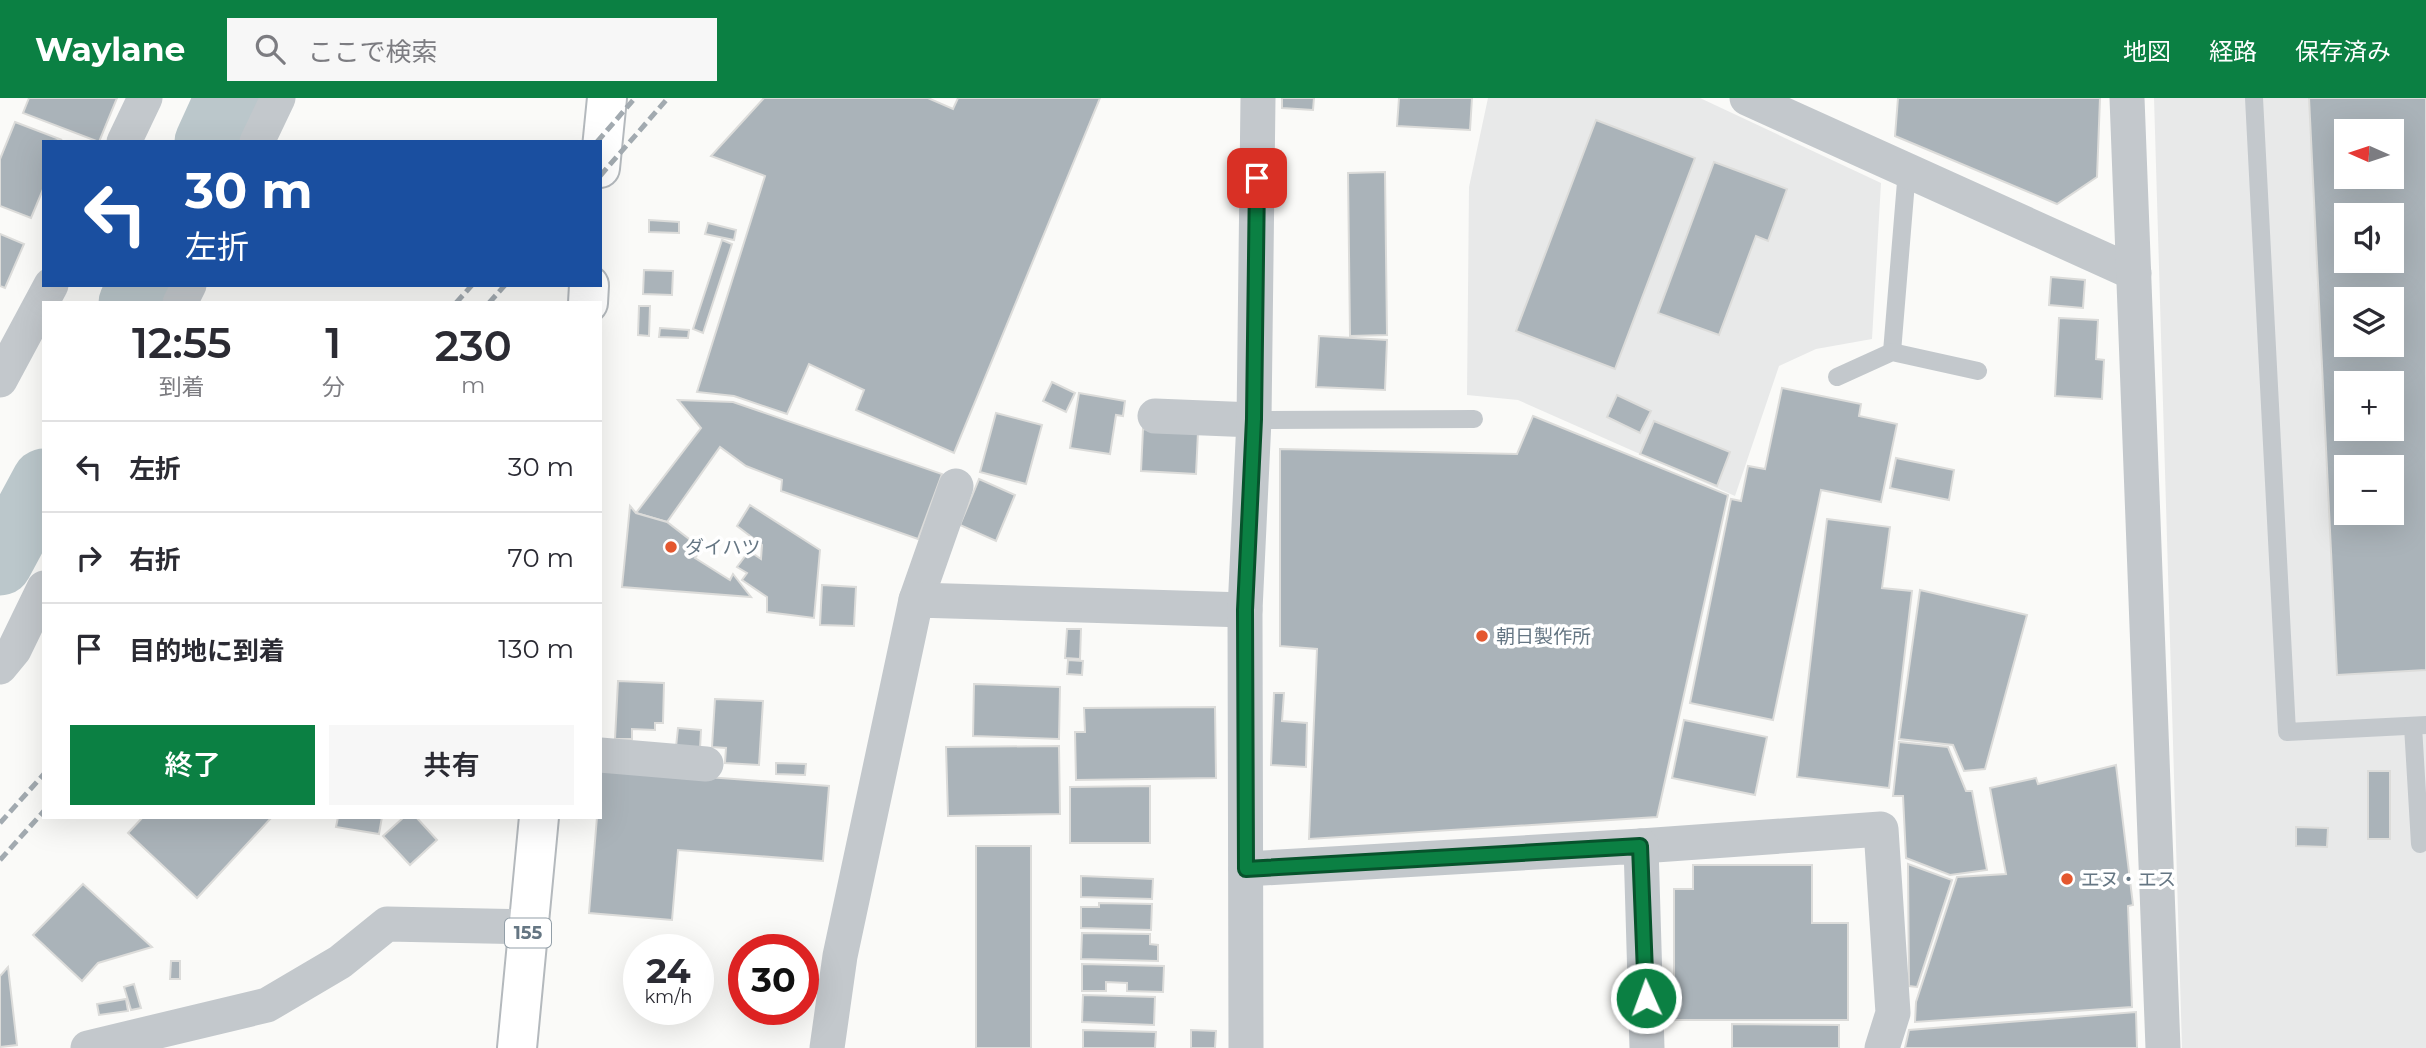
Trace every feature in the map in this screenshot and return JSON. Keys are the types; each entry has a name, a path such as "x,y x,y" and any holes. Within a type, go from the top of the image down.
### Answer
{"highway":[{"path":"602,147 607,98"},
{"name":"155","path":"517,1048 540,819"}],"street":[{"path":"125,140 145,98"},
{"path":"258,140 278,98"},
{"path":"1246,1048 1245,610 1254,419 1258,98"},
{"path":"1747,98 2134,273"},
{"path":"2127,98 2162,1048"},
{"path":"0,380 42,302"},
{"path":"1156,416 1254,419"},
{"path":"827,1048 840,956 916,600 956,486"},
{"path":"0,667 14,650 42,592"},
{"path":"916,600 1245,610"},
{"path":"602,755 706,764"},
{"path":"1246,869 1881,829 1893,1013 1882,1048"},
{"path":"1640,846 1647,1048"},
{"path":"88,1048 267,1005 340,961 387,924 529,927"}],"lane":[{"path":"2254,98 2287,732 2419,725 2420,844"},
{"path":"1892,352 1907,170"},
{"path":"1837,377 1892,352 1978,371"},
{"path":"1254,419 1474,419"}],"shaded area":[{"path":"1488,98 1700,98 1881,183 1872,339 1816,349 1779,366 1735,496 1518,400 1467,395 1469,187"},
{"path":"2154,98 2426,98 2426,1048 2182,1048"}],"building":[{"path":"29,98 117,98 100,140 23,113"},
{"path":"764,98 928,98 953,109 958,98 1100,98 954,453 856,410 864,390 809,364 787,414 734,396 697,392 765,176 711,156"},
{"path":"1282,98 1314,98 1313,110 1282,108"},
{"path":"1399,98 1472,98 1470,130 1397,126"},
{"path":"1898,98 2100,98 2097,177 2057,204 1895,136"},
{"path":"2309,98 2426,98 2426,670 2337,675"},
{"path":"1596,120 1695,158 1615,369 1516,331"},
{"path":"15,122 62,140 42,140 42,192 31,218 0,206 0,159"},
{"path":"1714,162 1787,189 1768,241 1756,236 1719,335 1658,313"},
{"path":"1385,172 1387,335 1350,336 1348,173"},
{"path":"649,220 679,222 679,233 649,232"},
{"path":"708,223 736,230 734,240 705,234"},
{"path":"0,234 24,244 5,288 0,286"},
{"path":"722,240 732,244 703,333 693,329"},
{"path":"644,270 673,271 672,295 643,294"},
{"path":"2051,277 2085,280 2083,308 2049,305"},
{"path":"639,306 650,306 649,336 638,335"},
{"path":"2059,318 2098,320 2096,359 2104,360 2102,399 2055,396"},
{"path":"660,328 689,330 688,338 659,337"},
{"path":"1319,336 1387,340 1385,390 1316,387"},
{"path":"1052,382 1075,393 1066,412 1043,401"},
{"path":"1782,388 1861,404 1859,416 1897,424 1881,502 1821,490 1773,720 1690,703 1731,499 1741,501 1748,466 1765,469"},
{"path":"1079,393 1125,401 1123,416 1116,415 1110,454 1070,448"},
{"path":"1617,395 1651,411 1640,433 1607,417"},
{"path":"678,400 733,402 942,474 918,539 781,491 782,480 746,466 720,447 667,522 636,513 701,428"},
{"path":"996,413 1042,425 1026,484 980,472"},
{"path":"1533,416 1728,495 1657,817 1309,839 1317,649 1280,646 1280,449 1517,454"},
{"path":"1654,421 1730,452 1717,486 1640,454"},
{"path":"1143,429 1198,432 1196,474 1141,471"},
{"path":"1896,458 1954,470 1949,500 1890,488"},
{"path":"979,479 1015,495 996,541 960,525"},
{"path":"750,505 820,550 814,618 767,612 767,597 742,580 747,573 737,567 749,551 761,559 762,545 737,526"},
{"path":"630,506 636,513 667,522 702,549 695,558 730,580 733,574 751,597 622,587"},
{"path":"1827,519 1890,527 1882,588 1912,591 1889,788 1797,777"},
{"path":"822,585 856,587 854,626 820,625"},
{"path":"1920,590 2027,615 1985,769 1964,771 1953,745 1899,739"},
{"path":"1067,629 1081,629 1080,659 1065,658"},
{"path":"1068,660 1083,661 1082,675 1067,674"},
{"path":"618,681 664,683 663,723 655,723 655,730 632,729 632,739 615,739"},
{"path":"974,684 1060,687 1059,739 973,736"},
{"path":"1274,693 1284,693 1282,721 1307,723 1306,767 1271,765"},
{"path":"715,699 763,701 759,765 725,763 726,748 712,747"},
{"path":"1215,707 1216,778 1076,780 1075,732 1085,732 1084,708"},
{"path":"1684,720 1767,737 1755,795 1672,778"},
{"path":"678,728 701,730 700,749 676,747"},
{"path":"1899,742 1948,747 1966,791 1972,791 1987,870 1950,875 1906,858 1903,796 1893,796"},
{"path":"1059,746 1060,814 948,816 946,747"},
{"path":"776,763 806,764 805,775 776,774"},
{"path":"2116,765 2133,905 2128,906 2132,1007 1915,1022 1916,1002 1957,877 2006,874 1990,788 2036,778 2038,784"},
{"path":"602,769 829,786 823,861 678,850 672,920 589,913 597,819 602,819"},
{"path":"2368,771 2390,771 2390,839 2368,839"},
{"path":"1150,786 1150,843 1070,843 1070,787"},
{"path":"141,819 270,819 197,898 128,833"},
{"path":"338,819 382,819 379,834 336,827"},
{"path":"402,819 418,819 437,840 410,865 383,836"},
{"path":"2296,827 2328,828 2327,847 2296,846"},
{"path":"976,846 1031,846 1031,1048 976,1048"},
{"path":"1908,864 1952,880 1917,987 1909,986"},
{"path":"1693,865 1812,865 1812,923 1848,923 1848,1020 1674,1020 1674,889 1693,889"},
{"path":"1081,876 1153,879 1152,899 1081,897"},
{"path":"83,884 152,947 98,963 82,981 33,935"},
{"path":"1099,903 1152,904 1151,930 1081,928 1081,907 1099,907"},
{"path":"1082,933 1150,934 1150,944 1158,945 1158,961 1081,959"},
{"path":"171,961 180,961 180,979 170,979"},
{"path":"1082,964 1164,966 1163,992 1127,991 1127,983 1106,982 1106,991 1082,991"},
{"path":"8,967 17,1045 0,1047 0,976"},
{"path":"134,984 141,1008 131,1010 124,987"},
{"path":"1083,995 1155,997 1154,1025 1082,1022"},
{"path":"126,999 128,1011 99,1015 97,1004"},
{"path":"2136,1012 2137,1048 1905,1048 1909,1030"},
{"path":"1732,1024 1839,1025 1839,1048 1732,1048"},
{"path":"1083,1030 1156,1032 1155,1048 1083,1048"},
{"path":"1191,1030 1216,1031 1215,1048 1191,1048"}],"waterway":[{"path":"208,140 227,98"},
{"path":"132,301 138,287"},
{"path":"0,563 42,485"}],"railway":[{"path":"599,140 635,98"},
{"path":"602,174 668,98"},
{"path":"458,301 470,287"},
{"path":"491,301 503,287"},
{"path":"0,823 42,776"},
{"path":"0,860 42,813"}],"place":[{"name":"ダイハツ","path":"671,547"},
{"name":"朝日製作所","path":"1482,636"},
{"name":"エヌ・エス","path":"2067,879"}],"route":[{"path":"1257,178 1254,419 1245,610 1246,869 1640,846 1646,998"}]}
